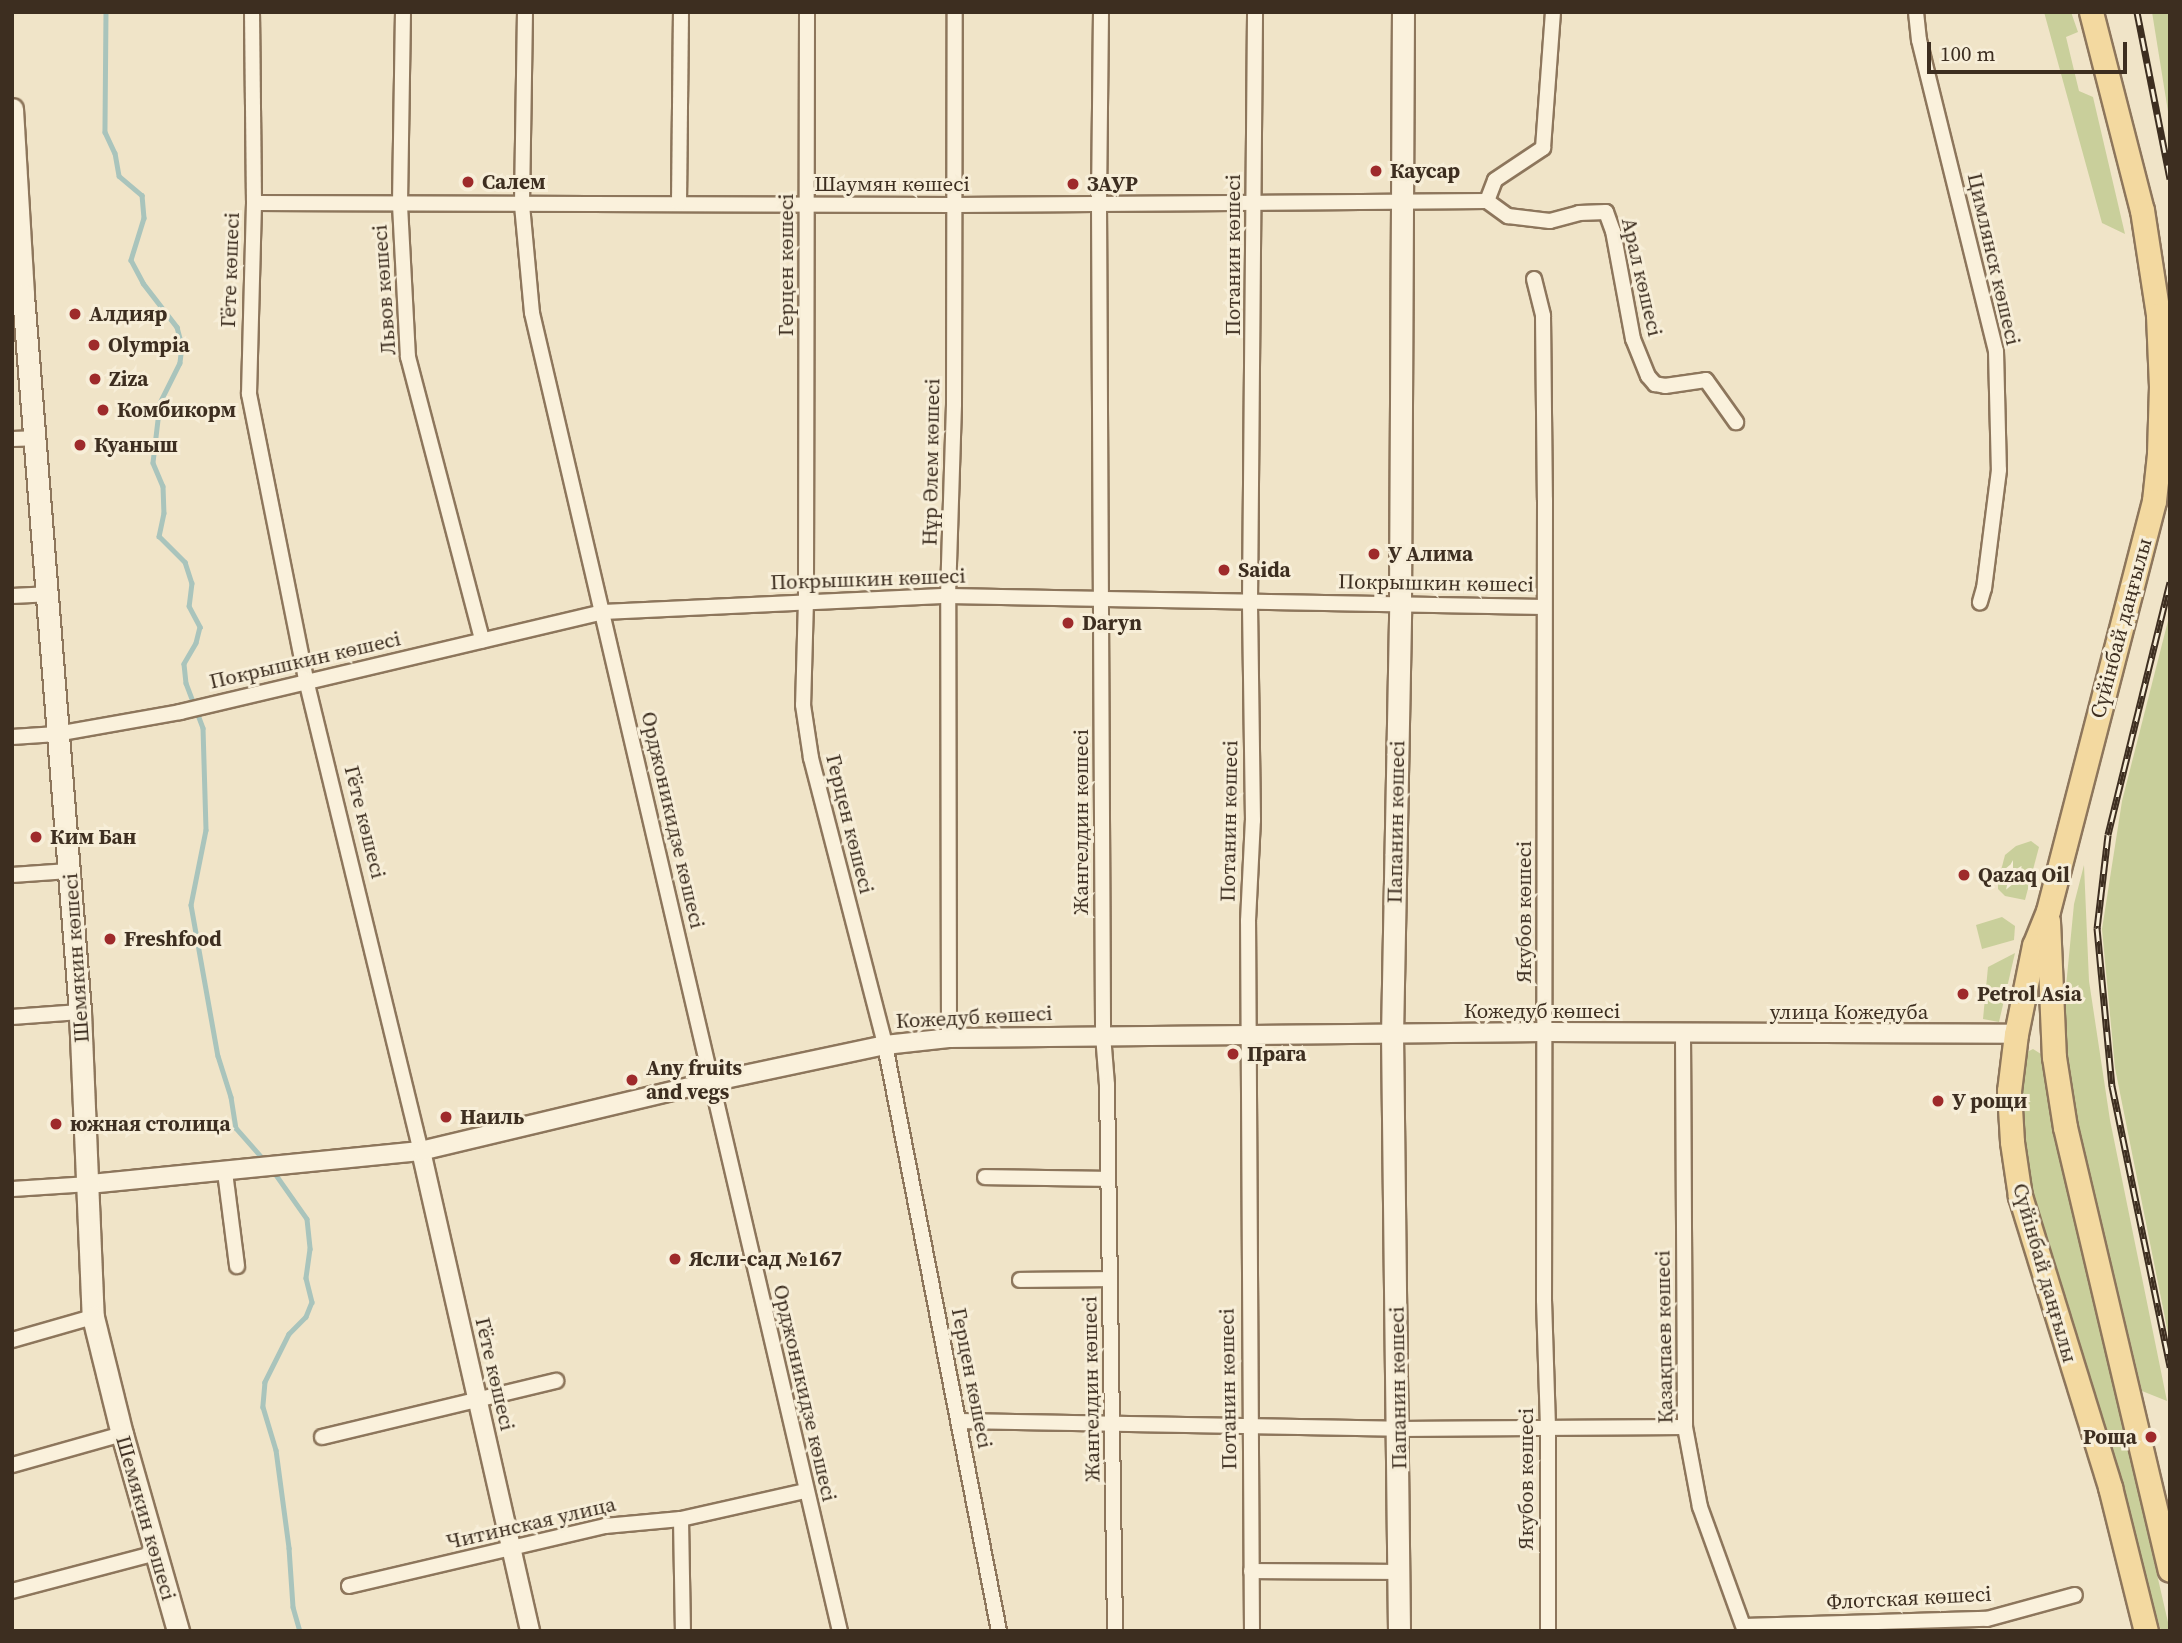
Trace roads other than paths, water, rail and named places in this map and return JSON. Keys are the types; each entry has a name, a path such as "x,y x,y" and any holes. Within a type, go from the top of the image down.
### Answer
{"main road":[{"name":"Папанин көшесі","path":"1399,1631 1399,1429 1392,1035 1400,602 1404,12"},
{"name":"Сүйінбай даңғылы","path":"2091,12 2142,210 2158,315 2161,386 2159,454 2154,501 2048,911 2034,945 2016,1034 2009,1091 2012,1142 2020,1196 2110,1487 2146,1631"},
{"name":"Шемякин көшесі","path":"12,109 18,295 35,438 80,1012 90,1184 93,1317 122,1434 178,1631"},
{"name":"Сүйінбай даңғылы","path":"2048,911 2054,1057 2065,1127 2170,1570"}],"street":[{"name":"Гёте көшесі","path":"252,12 254,203 249,394 306,680 421,1151 530,1631"},
{"name":"Львов көшесі","path":"403,12 400,205 408,357 482,640"},
{"name":"Орджоникидзе көшесі","path":"525,12 522,205 531,313 603,612 805,1491 840,1631"},
{"path":"679,203 681,12"},
{"name":"Герцен көшесі","path":"807,12 806,600 803,705 811,758 885,1045 999,1631"},
{"name":"Нұр Әлем көшесі","path":"949,1038 948,596 956,205 955,12"},
{"name":"Жангелдин көшесі","path":"1101,12 1099,204 1103,1035 1107,1085 1115,1631"},
{"name":"Потанин көшесі","path":"1252,1631 1248,921 1253,820 1250,601 1255,12"},
{"path":"1488,201 1495,180 1543,148 1553,12"},
{"name":"Цимлянск көшесі","path":"1916,12 1919,40 1996,351 1999,470 1980,603"},
{"name":"Шаумян көшесі","path":"254,203 956,205 1488,201"},
{"name":"Арал көшесі","path":"1488,201 1508,216 1550,221 1579,213 1606,212 1613,231 1633,339 1648,376 1655,384 1665,386 1706,380 1736,422"},
{"name":"Якубов көшесі","path":"1534,279 1543,316 1544,1300 1548,1428 1548,1631"},
{"path":"12,439 35,438"},
{"path":"12,596 47,594"},
{"name":"Покрышкин көшесі","path":"12,737 57,734 187,710 603,612 806,600 948,596 1400,602 1544,607"},
{"path":"12,875 69,870"},
{"path":"12,1017 80,1012"},
{"name":"Кожедуб көшесі","path":"225,1172 421,1151 711,1082 885,1045 949,1038 1545,1032 1683,1034"},
{"name":"улица Кожедуба","path":"1683,1034 2016,1034"},
{"name":"Қазақпаев көшесі","path":"1683,1034 1685,1427 1700,1507 1744,1628"},
{"path":"12,1189 225,1172 237,1266"},
{"path":"985,1177 1107,1179"},
{"path":"1020,1279 1110,1279"},
{"path":"12,1340 93,1317"},
{"path":"322,1437 556,1381"},
{"path":"959,1421 1250,1424 1399,1429 1685,1427"},
{"path":"12,1465 122,1434"},
{"name":"Читинская улица","path":"349,1586 510,1550 605,1525 681,1519 805,1491"},
{"path":"681,1519 683,1631"},
{"path":"12,1591 156,1552"},
{"path":"1251,1571 1399,1572"},
{"name":"Флотская көшесі","path":"1744,1628 1987,1619 2075,1595"}],"waterway":[{"path":"106,12 105,132 115,153 119,176 142,195 144,218 131,260 143,283 177,327 182,346 180,363 160,403 153,463 163,486 164,513 159,536 185,562 192,583 189,606 200,627 196,643 184,664 186,683 203,728 206,830 191,905 218,1056 231,1097 236,1128 266,1162"},
{"path":"274,1172 307,1219 310,1249 306,1278 312,1302 306,1317 289,1334 265,1382 263,1407 276,1450 289,1548 293,1607 300,1631"}],"railway":[{"path":"2137,12 2170,179"},
{"path":"2170,582 2108,835 2097,928 2112,1086 2170,1367"}],"place":[{"name":"Каусар","path":"1376,171"},
{"name":"Салем","path":"468,182"},
{"name":"ЗАУР","path":"1073,184"},
{"name":"Алдияр","path":"75,314"},
{"name":"Olympia","path":"94,345"},
{"name":"Ziza","path":"95,379"},
{"name":"Комбикорм","path":"103,410"},
{"name":"Куаныш","path":"80,445"},
{"name":"У Алима","path":"1374,554"},
{"name":"Saida","path":"1224,570"},
{"name":"Daryn","path":"1068,623"},
{"name":"Ким Бан","path":"36,837"},
{"name":"Qazaq Oil","path":"1964,875"},
{"name":"Freshfood","path":"110,939"},
{"name":"Petrol Asia","path":"1963,994"},
{"name":"Прага","path":"1233,1054"},
{"name":"Any fruits and vegs","path":"632,1080"},
{"name":"У рощи","path":"1938,1101"},
{"name":"Наиль","path":"446,1117"},
{"name":"южная столица","path":"56,1124"},
{"name":"Ясли-сад №167","path":"675,1259"},
{"name":"Роща","path":"2151,1437"}]}
